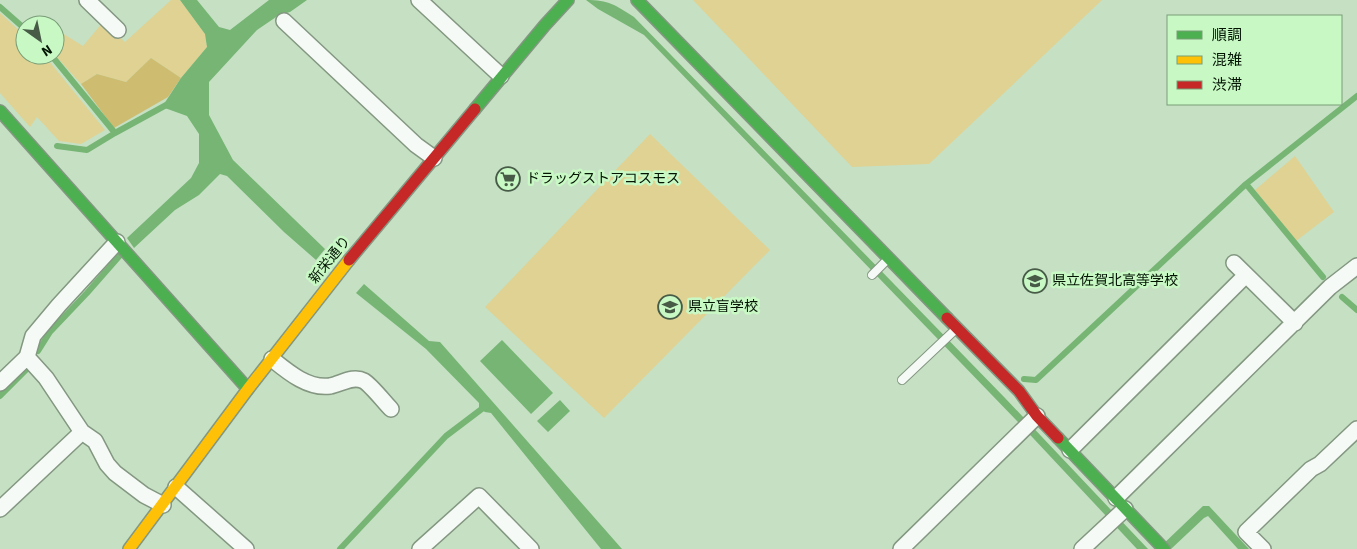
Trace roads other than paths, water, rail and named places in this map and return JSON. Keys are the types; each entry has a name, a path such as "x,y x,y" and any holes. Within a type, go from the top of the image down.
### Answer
{"street":[{"path":"88,0 118,30"},
{"path":"419,0 501,76"},
{"name":"新栄通り","path":"129,549 248,389 345,265 501,76 568,0"},
{"path":"637,0 953,332 1019,391 1034,418 1070,450 1121,507 1161,546"},
{"path":"284,21 416,145 434,158"},
{"path":"0,111 248,389"},
{"path":"0,382 27,357 33,336 58,305 117,242"},
{"path":"1234,263 1295,323"},
{"path":"1082,549 1107,525 1121,507 1295,323 1330,287 1357,266"},
{"path":"1070,450 1246,275"},
{"path":"27,357 46,378 82,432 95,441 107,464 115,473 144,495 162,505"},
{"path":"272,359 286,371 309,384 329,386 355,379 365,382 391,409"},
{"path":"901,549 1034,418"},
{"path":"1263,549 1246,532 1311,469 1320,464 1357,429"},
{"path":"0,509 82,432"},
{"path":"176,487 246,549"},
{"path":"420,549 479,496 530,549"}],"lane":[{"path":"872,276 885,262"},
{"path":"902,380 953,332"}],"waterway":[{"path":"0,7 15,20"},
{"path":"59,65 115,133 168,104"},
{"path":"1024,379 1036,380 1246,184 1357,96"},
{"path":"57,146 87,150 115,133"},
{"path":"1246,184 1323,277"},
{"path":"38,351 50,332 123,252"},
{"path":"1342,297 1357,310"},
{"path":"0,396 27,369"},
{"path":"340,549 446,436 487,405"}],"place":[{"name":"ドラッグストアコスモス","path":"508,179"},
{"name":"県立佐賀北高等学校","path":"1035,281"},
{"name":"県立盲学校","path":"670,307"}]}
